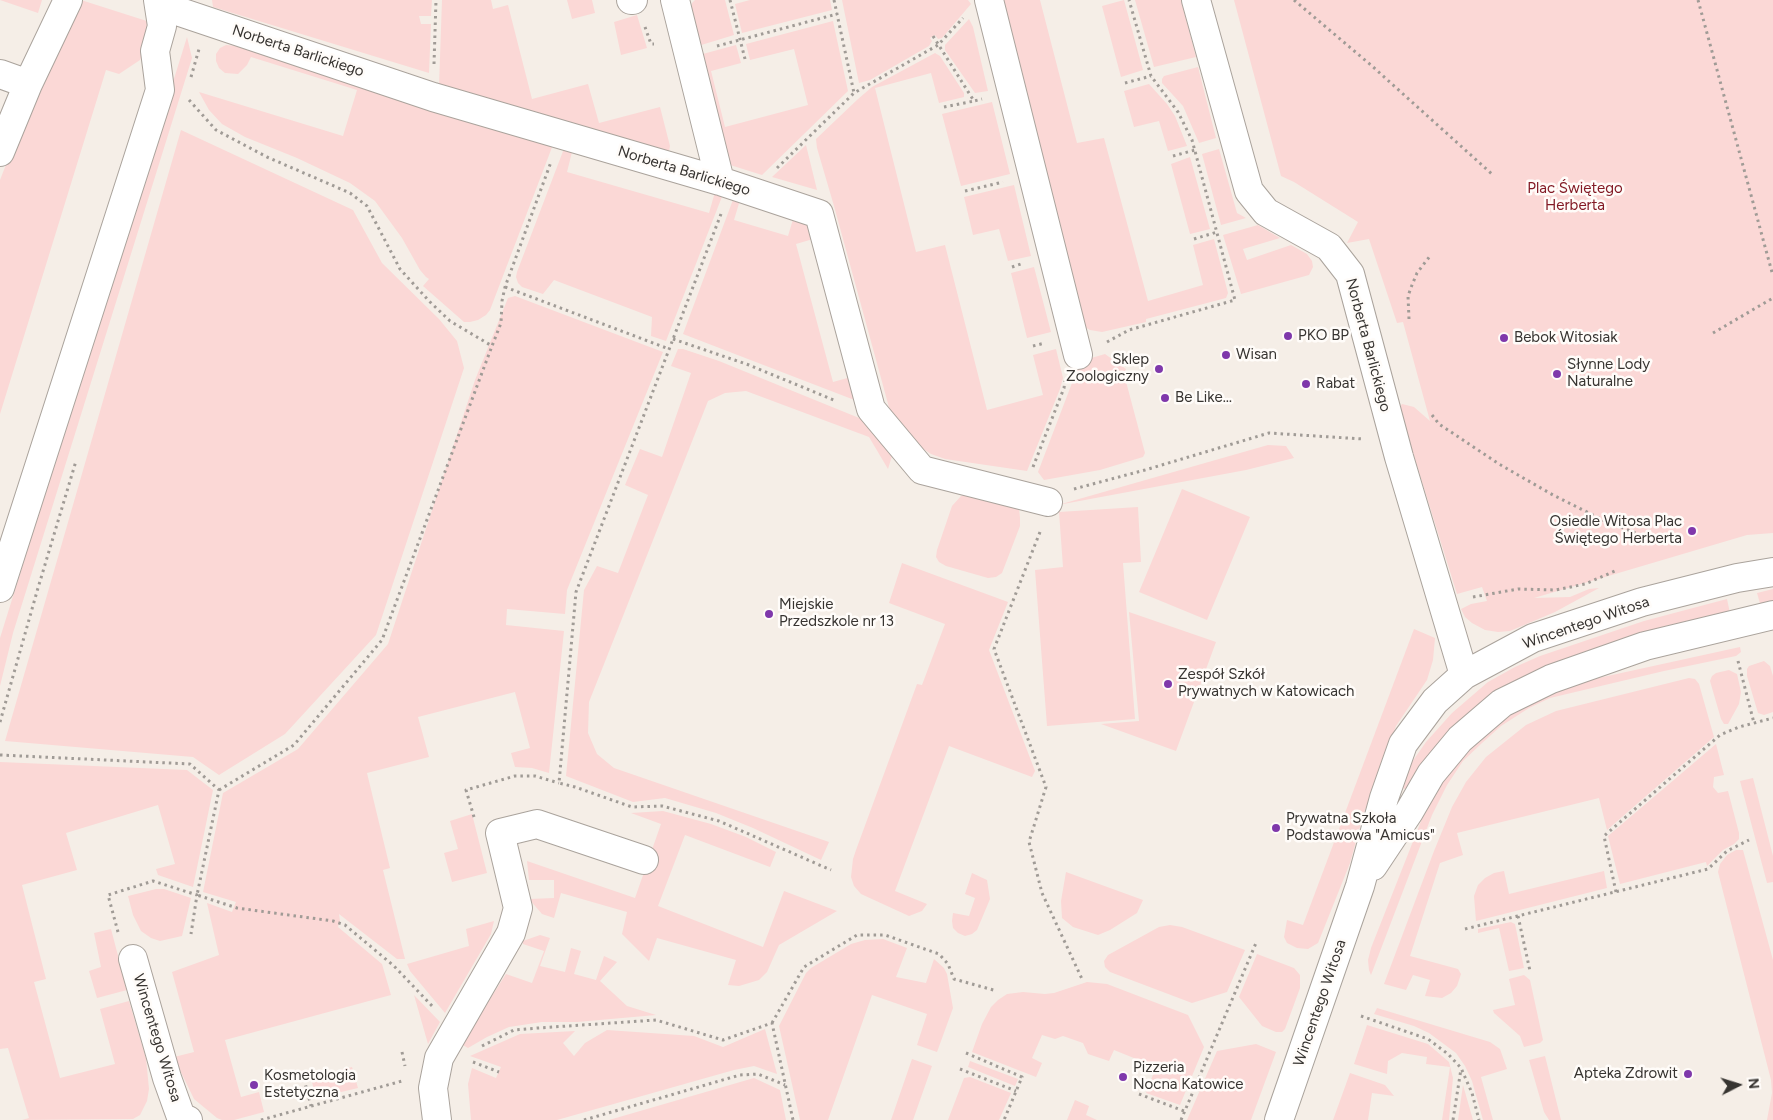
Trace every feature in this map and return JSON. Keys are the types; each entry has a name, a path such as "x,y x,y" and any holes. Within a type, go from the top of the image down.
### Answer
{"street":[{"path":"0,152 28,84 68,0"},
{"path":"141,0 152,0"},
{"path":"0,588 160,90 155,51 162,26 159,0"},
{"name":"Norberta Barlickiego","path":"159,0 180,12 433,96 735,186 820,214 871,409 877,417 922,470 1048,502"},
{"path":"676,0 735,186"},
{"name":"Norberta Barlickiego","path":"1196,0 1249,192 1266,212 1329,247 1350,274 1399,457 1464,675"},
{"path":"979,6 1078,355"},
{"path":"0,74 28,84"},
{"name":"Wincentego Witosa","path":"1279,1120 1360,886 1384,798 1403,744 1435,701 1464,675 1532,638 1642,602 1737,578 1773,572"},
{"name":"Wincentego Witosa","path":"1360,886 1409,812 1431,774 1460,739 1502,703 1551,679 1645,646 1773,615"},
{"path":"437,1120 433,1088 439,1058 452,1053 511,934 518,908 500,833 537,824 644,860"},
{"name":"Wincentego Witosa","path":"133,959 179,1119"}],"path":[{"path":"433,96 436,0"},
{"path":"730,0 745,60"},
{"path":"834,0 854,93"},
{"path":"1048,502 1031,474 1064,388 1066,376 1063,361 1093,350 1129,330 1235,300 1195,150 1178,112 1151,76 1129,0"},
{"path":"1294,0 1372,66 1493,175"},
{"path":"1698,0 1773,276"},
{"path":"559,783 576,592 669,349 735,186 854,93 938,45 979,6"},
{"path":"715,46 837,14"},
{"path":"933,36 974,101"},
{"path":"1126,84 1151,76"},
{"path":"185,96 216,130 267,157 350,193 367,206 400,269 450,321 492,346"},
{"path":"944,107 988,97"},
{"path":"440,1014 394,966 345,925 333,921 237,908 197,895 219,790 294,745 382,640 501,323 505,287 561,134"},
{"path":"1173,156 1195,150"},
{"path":"965,191 1008,180"},
{"path":"1194,239 1217,232"},
{"path":"1409,320 1408,296 1417,273 1430,256"},
{"path":"505,287 669,349"},
{"path":"1713,333 1773,298"},
{"path":"673,339 749,365 877,417"},
{"path":"1432,415 1439,424 1499,464 1553,495 1638,534"},
{"path":"1082,979 1042,893 1029,842 1046,787 994,649 1039,535 1048,502 1057,493 1145,470 1269,433 1370,439"},
{"path":"1443,606 1478,595 1518,590 1556,590 1585,584 1616,571"},
{"path":"1738,661 1754,723"},
{"path":"1616,892 1604,836 1720,735 1739,727 1773,718"},
{"path":"0,756 190,764 219,790"},
{"path":"474,817 466,790 516,776 536,776 576,787 632,807 662,806 719,821 831,870"},
{"path":"1465,929 1708,869 1727,851 1749,840"},
{"path":"1518,916 1530,971"},
{"path":"452,1053 514,1030 656,1020 723,1040 772,1023 804,967 857,936 885,935 939,954 948,964 954,979 997,991"},
{"path":"1181,1120 1256,943"},
{"path":"1361,1016 1428,1039 1448,1054 1461,1068 1472,1093 1479,1120"},
{"path":"772,1023 794,1120"},
{"path":"452,1053 499,1072"},
{"path":"966,1053 1022,1077 1004,1120"},
{"path":"1453,1120 1461,1068"},
{"path":"960,1069 1016,1091"},
{"path":"584,1120 740,1074 758,1074 785,1085"},
{"path":"304,1079 311,1106"},
{"path":"261,1120 408,1079"},
{"path":"1139,1094 1184,1111"}],"green space":[{"path":"0,0 42,0 38,13"},
{"path":"81,0 153,23 140,60 119,74 106,70 0,414 0,180 14,144"},
{"path":"212,0 432,0 431,16 419,16 421,24 431,24 429,73 213,7"},
{"path":"442,0 491,0 493,9 508,5 532,99 588,84 599,123 660,107 670,146 669,151 665,152 439,86"},
{"path":"567,0 592,0 595,13 572,19"},
{"path":"695,0 725,0 734,35 698,46 689,17 692,3"},
{"path":"750,0 830,0 832,10 742,33 735,4"},
{"path":"842,0 968,0 971,4 942,38 938,39 935,35 930,38 932,41 929,46 870,80 859,83"},
{"path":"1002,0 1040,0 1077,143 1104,138 1148,301 1203,285 1193,245 1214,239 1228,293 1226,298 1146,319 1146,322 1102,332 1090,330 1083,326"},
{"path":"1124,0 1143,70 1121,77 1102,6"},
{"path":"1135,0 1181,0 1196,57 1154,67"},
{"name":"Plac Świętego Herberta","path":"1234,0 1773,0 1773,533 1747,535 1534,598 1570,597 1589,589 1599,588 1555,612 1510,631 1485,630 1465,617 1461,609 1471,604 1487,601 1482,587 1457,594 1399,408 1402,404 1414,407 1430,421 1403,322 1397,323 1369,239 1347,243 1358,222 1294,182 1281,176"},
{"path":"637,15 647,48 621,55 614,22"},
{"path":"969,19 973,27 988,91 975,93 945,50 945,45"},
{"path":"833,21 848,91 762,175 727,164 699,55 736,45 741,63 711,71 725,127 808,105 794,49 750,60 746,44"},
{"path":"187,37 192,58 13,633 0,686 0,638"},
{"path":"226,45 238,46 554,142 490,310 486,315 478,320 464,322 423,286 429,279 420,270 402,238 375,201 350,183 297,158 245,137 222,124 209,110 199,92 343,136 357,90 251,57 247,65 238,74 225,73 219,68 216,54 220,48"},
{"path":"935,53 940,56 964,93 964,97 939,103 931,73 875,88 916,252 945,245 987,410 1043,395 1033,355 1056,349 1063,378 1027,471 945,459 931,454 919,446 890,411 817,148 816,139 872,87"},
{"path":"1198,67 1216,138 1199,143 1183,106 1162,83 1164,76"},
{"path":"1149,84 1175,116 1187,146 1168,151 1159,121 1134,127 1124,91"},
{"path":"992,102 1010,174 961,186 942,114"},
{"path":"181,130 353,210 382,263 439,319 457,341 464,368 376,635 285,734 219,775 193,757 5,741"},
{"path":"806,145 817,190 772,177"},
{"path":"565,146 573,148 567,172 709,213 715,192 723,194 666,341 651,336 652,317 554,280 543,294 522,287 518,283 517,272"},
{"path":"1219,149 1237,213 1246,218 1221,225 1202,154"},
{"path":"1190,157 1210,229 1190,234 1171,164"},
{"path":"1014,185 1031,256 1008,261 999,229 973,235 964,197"},
{"path":"734,197 740,200 734,220 788,236 794,216 802,218 808,225 813,239 796,244 833,382 851,377 857,401 683,334"},
{"path":"1258,225 1280,238 1243,249 1247,260 1291,245 1307,254 1312,261 1313,267 1309,275 1241,294 1223,235"},
{"path":"1034,267 1051,332 1027,338 1011,273"},
{"path":"515,296 663,352 567,590 565,614 507,609 506,625 564,631 549,773 532,768 515,767 511,753 530,748 515,692 418,717 429,757 367,773 390,868 383,870 405,959 397,959 339,914 340,921 338,927 382,964 391,995 225,1040 241,1097 259,1092 264,1112 234,1120 222,1120 194,1099 174,1057 194,1052 172,972 219,955 207,903 232,912 236,902 203,892 223,793 298,749 388,644 475,380 508,298"},
{"path":"678,349 719,361 869,422 884,437 892,456 888,469 869,437 746,391 725,393 708,401 589,702 588,733 597,754 614,768 829,842 821,860 716,813 665,798 633,802 566,776 584,590 597,566 618,573 648,495 625,485 640,449 662,457 691,373 671,366"},
{"path":"1105,354 1126,369 1124,374 1145,453 1143,457 1100,470 1044,480 1038,472 1072,383 1071,364"},
{"path":"1268,445 1286,446 1294,458 1246,470 1058,505"},
{"path":"1182,489 1250,517 1207,620 1139,592"},
{"path":"967,493 1019,508 1020,526 1002,573 996,577 988,578 946,566 939,562 936,557 952,506 961,496"},
{"path":"1138,507 1141,562 1123,563 1135,719 1047,726 1035,570 1063,567 1059,512"},
{"path":"902,563 1008,602 989,650 1035,771 1032,777 949,746 895,891 927,904 922,911 909,916 861,894 854,886 851,877 856,850 917,684 922,685 945,624 889,603"},
{"path":"1773,589 1773,604 1761,607 1757,593"},
{"path":"1727,599 1730,613 1546,668 1518,679 1495,694 1409,788 1404,789 1401,785 1412,762 1426,742 1452,713 1488,682 1540,656 1644,621"},
{"path":"1129,612 1216,642 1176,751 1101,724 1139,721"},
{"path":"1414,629 1435,638 1433,660 1427,680 1396,726 1363,816 1350,863 1318,943 1308,949 1297,948 1287,943 1284,937 1287,920 1303,925"},
{"path":"1740,647 1741,652 1736,656 1550,698 1529,708 1501,726 1463,761 1447,785 1432,815 1371,975 1368,960 1371,948 1425,811 1436,789 1472,745 1522,705 1571,684"},
{"path":"1764,661 1770,666 1773,676 1773,712 1764,715 1758,713 1747,676 1747,669 1749,666"},
{"path":"1729,670 1737,674 1741,692 1739,704 1728,724 1724,724 1710,681 1716,673"},
{"path":"1689,678 1695,679 1699,684 1714,737 1607,830 1599,798 1457,833 1463,855 1440,863 1410,956 1458,969 1461,974 1457,986 1451,993 1442,998 1425,996 1430,980 1413,975 1406,990 1384,984 1452,807 1466,782 1486,757 1526,725 1556,711"},
{"path":"1716,744 1724,775 1714,777 1713,787 1718,793 1728,791 1739,839 1723,850 1707,866 1706,862 1620,884 1608,836"},
{"path":"0,762 187,770 213,790 193,887 158,875 156,869 175,864 158,805 66,833 77,870 22,885 46,979 34,982 60,1078 115,1064 100,1009 129,1001 146,1058 149,1089 147,1101 140,1115 133,1119 22,1120 29,1118 8,1048 0,1049"},
{"path":"1753,778 1773,856 1773,882 1767,883 1740,781"},
{"path":"663,811 711,824 746,837 776,852 770,867 685,835 658,906 763,947 784,891 837,911 779,945 767,972 759,980 739,986 728,985 736,960 657,938 649,961 622,934 627,912 561,893 554,918 542,914 529,899 554,898 554,880 529,880 527,861 635,898 661,824 631,813"},
{"path":"472,814 487,873 452,882 444,853 458,849 450,821"},
{"path":"1736,850 1743,850 1773,960 1773,1120 1767,1120 1772,1093 1771,1080 1718,872 1720,864 1727,855"},
{"path":"1504,871 1509,894 1604,871 1607,888 1476,921 1474,896 1478,885 1494,873"},
{"path":"1066,872 1143,900 1137,913 1110,930 1098,935 1073,927 1062,918 1061,901"},
{"path":"972,873 987,880 990,899 977,930 965,936 953,928 952,921 953,913 969,916 975,898 965,894"},
{"path":"156,889 164,889 191,898 182,936 160,941 151,938 141,931 133,915 128,896"},
{"path":"494,921 491,934 445,1013 410,971 407,964 469,946 466,929"},
{"path":"1511,922 1515,924 1524,968 1509,971 1499,928 1478,933 1478,929"},
{"path":"1170,925 1182,927 1245,950 1227,992 1192,1003 1110,972 1105,967 1104,961 1108,955 1159,927"},
{"path":"111,929 127,990 97,998 89,971 101,967 94,933"},
{"path":"540,935 550,938 540,966 565,972 571,948 581,951 574,974 596,980 604,956 617,962 600,981 627,1006 656,1015 577,1022 542,1022 509,1027 468,1048 461,1044 506,974 532,983 544,951 523,944 523,941"},
{"path":"883,939 907,948 896,977 926,983 934,959 944,968 947,974 953,1008 937,1052 917,1045 927,1014 872,995 828,1120 800,1120 779,1026 806,973 811,968 851,944 865,940"},
{"path":"1257,954 1294,968 1300,975 1300,988 1285,1029 1282,1032 1276,1032 1262,1026 1239,997"},
{"path":"1524,975 1530,980 1543,1040 1540,1043 1524,1047 1520,1036 1493,1010 1515,1005 1509,979"},
{"path":"1087,982 1107,984 1188,1015 1204,1047 1180,1105 1146,1093 1156,1067 1114,1050 1109,1061 1088,1054 1083,1043 1063,1036 1055,1039 1042,1035 1032,1058 1042,1063 1036,1077 972,1052 982,1024 991,1007 1007,994 1023,992 1054,993"},
{"path":"414,995 440,1022 428,1044"},
{"path":"1377,1008 1490,1042 1500,1049 1507,1069 1481,1077 1493,1120 1483,1120 1472,1081 1456,1053 1429,1033 1414,1026 1374,1014"},
{"path":"1367,1025 1428,1044 1449,1062 1453,1078 1449,1120 1442,1120 1450,1067 1426,1064 1427,1057 1402,1053 1388,1061 1387,1074 1354,1064"},
{"path":"765,1029 777,1074 754,1066 734,1070 557,1120 471,1120 468,1084 472,1068 496,1078 501,1067 470,1056 520,1034 575,1031 563,1043 574,1056 585,1043 607,1030 694,1036 723,1047"},
{"path":"1256,1044 1276,1052 1251,1120 1187,1120 1217,1051"},
{"path":"1545,1056 1561,1120 1549,1120 1544,1112 1529,1060"},
{"path":"912,1059 932,1066 913,1120 891,1120"},
{"path":"970,1061 1018,1079 1015,1086 968,1067"},
{"path":"352,1067 358,1088 316,1098 311,1078"},
{"path":"1350,1073 1385,1085 1394,1096 1372,1093 1368,1120 1333,1120"},
{"path":"970,1077 1011,1093 999,1120 948,1120 964,1078"},
{"path":"754,1078 780,1090 786,1120 609,1120"},
{"path":"1463,1085 1473,1120 1458,1120"},
{"path":"1075,1100 1089,1106 1086,1115 1097,1120 1067,1120"}],"place":[{"name":"PKO BP","path":"1288,336"},
{"name":"Bebok Witosiak","path":"1504,338"},
{"name":"Wisan","path":"1226,355"},
{"name":"Sklep Zoologiczny","path":"1159,369"},
{"name":"Słynne Lody Naturalne","path":"1557,374"},
{"name":"Rabat","path":"1306,384"},
{"name":"Be Like…","path":"1165,398"},
{"name":"Osiedle Witosa Plac Świętego Herberta","path":"1692,531"},
{"name":"Miejskie Przedszkole nr 13","path":"769,614"},
{"name":"Zespół Szkół Prywatnych w Katowicach","path":"1168,684"},
{"name":"Prywatna Szkoła Podstawowa \"Amicus\"","path":"1276,828"},
{"name":"Apteka Zdrowit","path":"1688,1074"},
{"name":"Pizzeria Nocna Katowice","path":"1123,1077"},
{"name":"Kosmetologia Estetyczna","path":"254,1085"}]}
